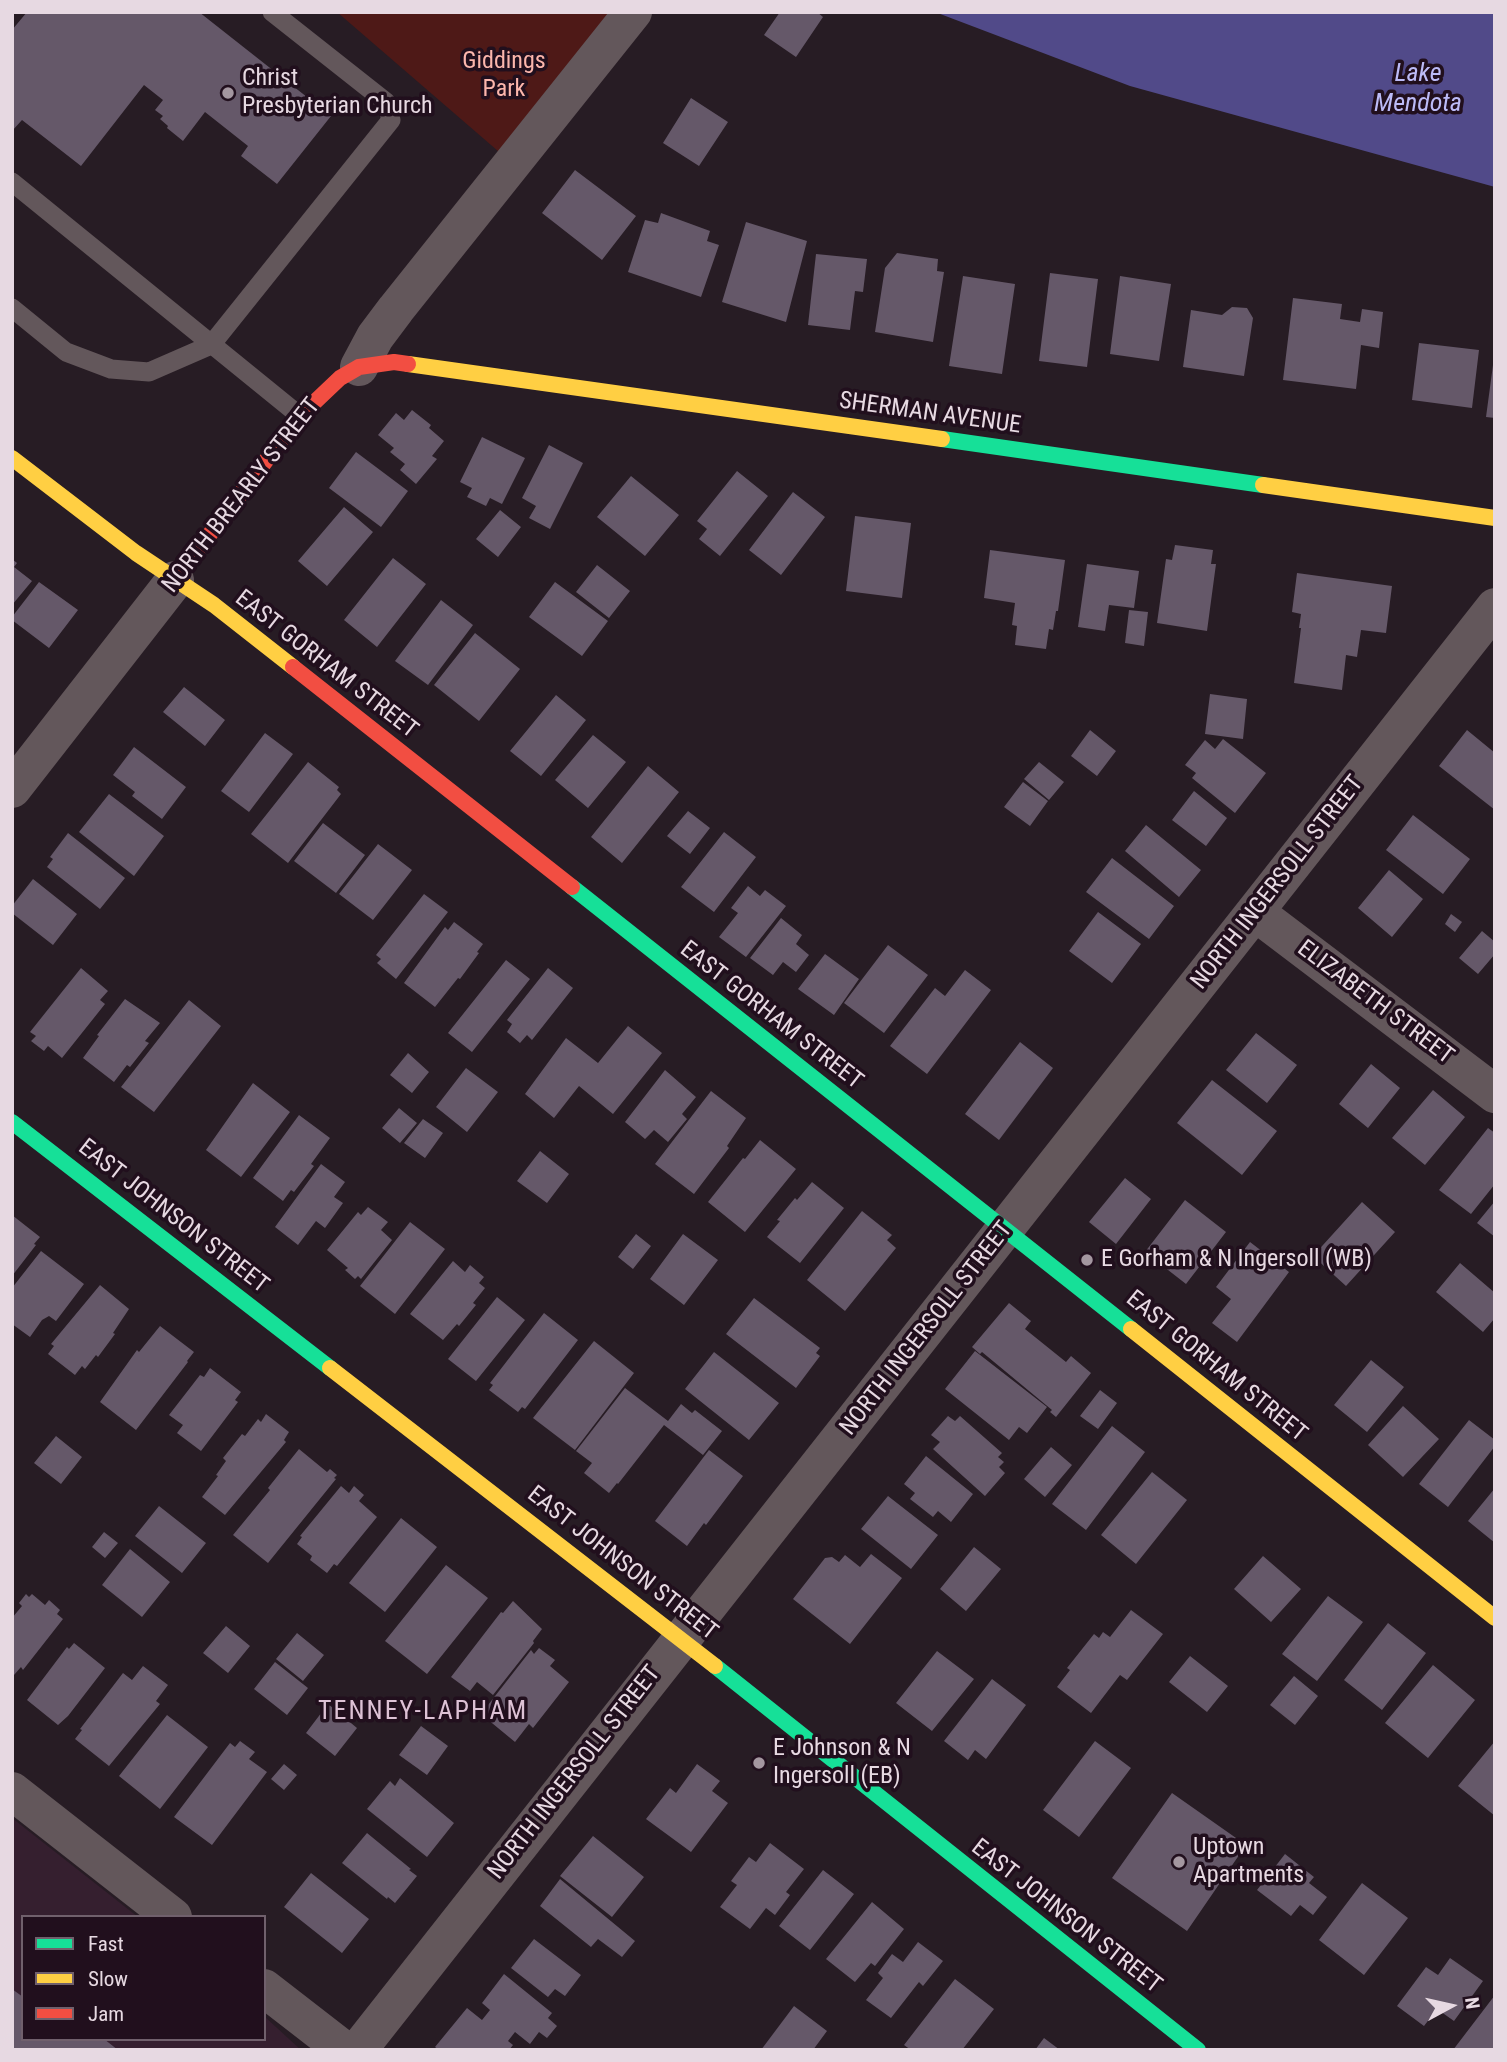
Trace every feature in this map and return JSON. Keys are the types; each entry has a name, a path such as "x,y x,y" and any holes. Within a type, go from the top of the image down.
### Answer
{"main road":[{"name":"SHERMAN AVENUE","path":"359,368 405,362 1495,518"},
{"name":"NORTH BREARLY STREET","path":"176,580 300,416 340,378 359,368"},
{"name":"EAST GORHAM STREET","path":"12,458 136,553 214,605 1495,1618"},
{"name":"EAST JOHNSON STREET","path":"12,1122 681,1639 1198,2050"}],"street":[{"name":"NORTH BREARLY STREET","path":"359,368 375,337 396,309 633,12"},
{"name":"NORTH BREARLY STREET","path":"12,789 176,580"},
{"name":"NORTH INGERSOLL STREET","path":"358,2050 1495,607"},
{"name":"ELIZABETH STREET","path":"1255,912 1495,1094"},
{"path":"12,1791 170,1915"},
{"path":"266,1990 344,2050"}],"lane":[{"path":"12,308 66,352 111,369 149,372 211,345 391,120 386,102 272,12"},
{"path":"12,182 300,416"}],"shaded area":[{"path":"12,1818 135,1915 21,1915 21,2041 266,2041 266,2018 301,2050 12,2050"}],"green space":[{"name":"Giddings Park","path":"337,12 633,12 513,164"}],"water":[{"name":"Lake Mendota","path":"935,12 1495,12 1495,187 1130,86"}],"building":[{"name":"Christ Presbyterian Church","path":"27,12 199,12 331,116 277,184 241,156 248,146 205,112 183,141 167,128 160,119 163,116 155,110 163,100 144,85 81,166 22,120 12,131 12,30"},
{"path":"780,12 817,12 823,17 796,57 764,35"},
{"path":"691,98 728,122 699,166 663,143"},
{"path":"575,170 636,216 602,260 542,213"},
{"path":"661,213 710,231 707,241 719,245 701,297 628,272 645,220 658,223"},
{"path":"746,222 807,241 786,322 722,302"},
{"path":"897,253 938,259 937,271 944,272 933,342 875,332 885,268"},
{"path":"816,254 867,259 863,292 855,291 850,330 808,325"},
{"path":"1050,273 1098,279 1087,367 1039,361"},
{"path":"963,276 1015,284 1002,374 949,366"},
{"path":"1120,276 1171,284 1159,361 1110,354"},
{"path":"1293,298 1342,304 1340,319 1360,322 1362,309 1383,312 1379,348 1361,345 1356,389 1283,380"},
{"path":"1232,307 1247,308 1253,318 1244,376 1183,367 1191,310 1222,315"},
{"path":"1419,343 1479,350 1472,408 1412,400"},
{"path":"1495,365 1495,418 1486,417"},
{"path":"412,410 431,425 429,428 444,441 432,456 437,459 416,484 400,470 405,464 390,452 394,448 378,435 396,413 404,420"},
{"path":"482,437 525,458 502,504 490,498 486,506 467,497 472,488 460,482"},
{"path":"549,445 583,463 550,529 529,518 536,506 522,498"},
{"path":"356,452 408,491 381,527 329,488"},
{"path":"737,471 768,496 720,556 699,539 707,529 697,521"},
{"path":"631,476 679,515 645,556 597,517"},
{"path":"793,492 825,517 781,575 749,550"},
{"path":"344,507 373,532 327,586 298,561"},
{"path":"500,510 521,527 498,557 476,539"},
{"path":"855,516 911,523 902,598 846,591"},
{"path":"1175,545 1213,550 1211,564 1216,564 1207,631 1157,623 1166,559 1172,560"},
{"path":"990,550 1065,560 1058,611 1053,630 1049,629 1046,649 1015,645 1017,626 1012,625 1015,603 984,598"},
{"path":"393,558 426,584 377,647 344,620"},
{"path":"12,559 17,563 14,567 32,581 12,605"},
{"path":"1087,564 1139,571 1134,608 1109,605 1105,631 1078,627"},
{"path":"597,565 630,591 609,618 576,592"},
{"path":"1297,573 1392,586 1386,633 1361,630 1357,657 1346,655 1342,690 1294,683 1301,628 1301,614 1292,612"},
{"path":"39,582 78,610 49,648 12,620"},
{"path":"555,582 608,621 582,656 529,617"},
{"path":"441,600 473,625 428,685 395,661"},
{"path":"1129,610 1148,612 1144,646 1125,643"},
{"path":"475,633 520,669 479,721 434,685"},
{"path":"184,687 225,720 205,746 163,712"},
{"path":"1210,694 1247,699 1243,739 1205,734"},
{"path":"556,695 586,720 541,776 510,751"},
{"path":"1090,730 1116,751 1097,776 1071,756"},
{"path":"1467,730 1495,753 1495,810 1439,766"},
{"path":"265,733 293,754 249,812 221,791"},
{"path":"593,735 626,762 588,808 555,780"},
{"path":"1223,739 1266,773 1235,813 1192,778 1196,773 1185,765 1205,740 1215,749"},
{"path":"134,747 186,787 162,819 132,796 135,792 113,775"},
{"path":"308,762 339,787 337,790 341,794 288,863 251,834"},
{"path":"1039,762 1064,782 1049,800 1024,779"},
{"path":"648,766 679,792 622,863 591,837"},
{"path":"1023,782 1048,801 1030,826 1004,807"},
{"path":"1194,791 1227,818 1206,846 1172,820"},
{"path":"109,794 164,836 134,876 79,832"},
{"path":"688,811 710,828 690,854 667,836"},
{"path":"1413,815 1470,859 1443,894 1386,850"},
{"path":"323,823 365,855 336,893 294,861"},
{"path":"1146,825 1201,870 1179,897 1125,851"},
{"path":"724,832 756,857 714,912 681,887"},
{"path":"68,833 125,878 100,909 47,867 53,859 50,857"},
{"path":"378,844 412,870 373,920 339,894"},
{"path":"1112,858 1174,906 1149,939 1086,892"},
{"path":"1389,870 1423,899 1392,937 1358,908"},
{"path":"33,879 77,914 53,945 12,913 12,906"},
{"path":"748,886 760,896 765,890 786,906 746,957 719,937 738,913 731,908"},
{"path":"424,894 448,912 396,979 377,963 381,959 376,955"},
{"path":"1098,912 1141,944 1112,983 1069,951"},
{"path":"1451,914 1462,922 1455,932 1445,924"},
{"path":"781,918 802,935 796,944 809,955 796,972 783,962 773,975 750,958"},
{"path":"454,922 483,944 460,979 458,978 435,1007 404,983 445,927 448,930"},
{"path":"1482,931 1495,942 1495,954 1478,974 1459,958"},
{"path":"888,945 928,975 884,1033 844,1003"},
{"path":"825,954 859,979 834,1015 798,989"},
{"path":"506,960 530,979 472,1052 448,1033"},
{"path":"81,968 108,991 100,1000 105,1004 62,1058 48,1046 44,1051 31,1041 36,1036 30,1032"},
{"path":"548,968 573,988 532,1040 527,1035 520,1043 507,1032 512,1024 507,1020"},
{"path":"965,970 991,990 927,1074 890,1046 935,988 945,996"},
{"path":"125,999 160,1023 145,1041 149,1043 114,1082 83,1058"},
{"path":"189,1000 221,1026 154,1112 121,1087"},
{"path":"628,1026 662,1053 613,1114 579,1086 554,1118 525,1094 566,1038 598,1063"},
{"path":"1256,1033 1297,1065 1267,1103 1226,1070"},
{"path":"1020,1042 1053,1068 999,1140 965,1114"},
{"path":"408,1053 429,1072 412,1093 390,1075"},
{"path":"1371,1064 1400,1088 1368,1128 1339,1104"},
{"path":"466,1068 498,1092 467,1132 436,1107"},
{"path":"665,1070 696,1097 682,1114 687,1119 668,1142 654,1130 645,1139 625,1122"},
{"path":"1212,1080 1277,1131 1242,1175 1177,1123"},
{"path":"253,1083 290,1112 241,1177 206,1150"},
{"path":"1433,1090 1465,1117 1425,1165 1392,1138"},
{"path":"711,1091 746,1118 727,1146 729,1148 694,1194 655,1164"},
{"path":"399,1108 417,1123 400,1143 382,1128"},
{"path":"299,1115 330,1138 311,1164 314,1166 294,1192 291,1190 283,1201 253,1178"},
{"path":"423,1119 443,1133 425,1158 404,1143"},
{"path":"1488,1128 1495,1133 1495,1184 1471,1214 1439,1190"},
{"path":"760,1140 796,1169 745,1232 708,1202"},
{"path":"540,1151 569,1174 547,1203 517,1181"},
{"path":"321,1164 345,1182 334,1197 343,1203 325,1228 316,1221 298,1245 275,1227"},
{"path":"1125,1178 1151,1199 1116,1244 1089,1222"},
{"path":"812,1182 844,1208 800,1263 767,1237 795,1198 797,1200"},
{"path":"1185,1200 1226,1232 1186,1284 1145,1252"},
{"path":"1495,1201 1495,1237 1477,1223"},
{"path":"1362,1202 1395,1232 1346,1286 1313,1256"},
{"path":"368,1207 388,1222 381,1230 392,1240 361,1279 358,1276 355,1279 345,1270 348,1268 327,1250 358,1212 361,1215"},
{"path":"862,1211 892,1235 887,1240 896,1248 845,1311 807,1280"},
{"path":"12,1215 40,1237 12,1276"},
{"path":"410,1222 445,1249 395,1314 360,1286"},
{"path":"636,1234 651,1246 633,1269 618,1257"},
{"path":"683,1234 718,1260 684,1305 650,1279"},
{"path":"1250,1242 1289,1272 1237,1342 1212,1323 1231,1299 1216,1287"},
{"path":"41,1251 84,1284 56,1321 49,1316 42,1320 30,1337 12,1324 12,1288"},
{"path":"453,1261 465,1272 470,1265 484,1277 479,1283 485,1288 473,1303 476,1305 443,1340 410,1314"},
{"path":"1460,1263 1495,1293 1495,1318 1483,1332 1436,1292"},
{"path":"100,1285 129,1309 98,1357 96,1355 85,1369 82,1366 75,1375 48,1354 54,1346 51,1344"},
{"path":"497,1297 525,1320 476,1381 448,1359"},
{"path":"754,1298 820,1348 816,1353 820,1356 796,1388 726,1334"},
{"path":"1009,1303 1031,1321 1025,1329 1066,1362 1071,1356 1091,1373 1056,1417 1050,1412 1052,1410 982,1352 980,1354 972,1347"},
{"path":"544,1313 578,1340 525,1409 522,1407 518,1412 489,1390 493,1385 490,1383"},
{"path":"160,1326 194,1352 136,1430 100,1402 137,1350 139,1352"},
{"path":"594,1341 634,1373 575,1450 533,1418"},
{"path":"975,1351 1047,1407 1027,1433 1019,1427 1009,1440 945,1389"},
{"path":"714,1352 779,1403 749,1440 685,1389"},
{"path":"1371,1360 1404,1387 1367,1432 1334,1405"},
{"path":"210,1368 241,1392 235,1400 238,1402 201,1451 177,1433 183,1425 169,1415 200,1375 204,1377"},
{"path":"625,1388 668,1421 681,1404 692,1413 695,1410 722,1431 703,1455 664,1425 609,1493 584,1473 592,1463 576,1451"},
{"path":"1100,1390 1117,1403 1098,1429 1080,1416"},
{"path":"1403,1406 1439,1439 1403,1477 1368,1445"},
{"path":"266,1414 289,1432 284,1440 286,1442 225,1515 202,1497 218,1476 216,1475 226,1461 223,1458 242,1434 245,1436 258,1419 261,1422"},
{"path":"948,1416 955,1421 960,1416 1002,1453 998,1457 1004,1462 999,1467 1005,1473 985,1496 933,1449 940,1442 931,1435"},
{"path":"1469,1420 1495,1440 1495,1446 1448,1507 1419,1484"},
{"path":"1112,1426 1145,1452 1086,1530 1052,1504"},
{"path":"56,1436 82,1457 61,1484 34,1463"},
{"path":"1051,1447 1072,1465 1045,1497 1024,1479"},
{"path":"299,1449 327,1472 330,1469 337,1475 334,1478 336,1479 268,1563 233,1535"},
{"path":"709,1450 743,1476 687,1546 655,1521"},
{"path":"926,1456 973,1494 951,1522 938,1511 933,1517 910,1499 915,1493 904,1484"},
{"path":"1152,1472 1187,1500 1136,1564 1101,1535"},
{"path":"341,1486 349,1493 354,1486 364,1495 359,1501 377,1517 337,1566 334,1564 327,1573 310,1560 312,1556 297,1544 302,1537 300,1536"},
{"path":"1495,1488 1495,1543 1468,1521"},
{"path":"888,1496 938,1535 911,1569 861,1529"},
{"path":"159,1506 206,1543 182,1573 135,1536"},
{"path":"401,1518 437,1547 385,1612 349,1583"},
{"path":"104,1532 118,1543 105,1558 92,1547"},
{"path":"974,1547 1001,1569 966,1611 940,1589"},
{"path":"130,1549 170,1582 142,1617 102,1585"},
{"path":"871,1554 902,1578 850,1644 793,1599 825,1558 832,1557 839,1562 845,1555 860,1567"},
{"path":"1263,1556 1301,1589 1271,1622 1234,1589"},
{"path":"446,1565 488,1598 427,1674 385,1641"},
{"path":"26,1594 29,1597 32,1594 45,1605 49,1600 60,1610 57,1614 63,1619 23,1670 21,1667 14,1675 12,1618 22,1606 19,1603"},
{"path":"1328,1596 1363,1622 1317,1681 1282,1654"},
{"path":"513,1601 542,1629 493,1695 477,1682 470,1691 451,1677 501,1612"},
{"path":"1131,1610 1163,1634 1127,1680 1120,1675 1091,1713 1057,1687 1070,1670 1067,1668 1094,1634 1099,1638 1103,1632 1110,1637"},
{"path":"1388,1623 1426,1653 1382,1710 1344,1680"},
{"path":"226,1626 250,1646 228,1673 203,1653"},
{"path":"297,1633 324,1655 303,1681 276,1659"},
{"path":"74,1643 105,1668 58,1725 27,1700 67,1647 69,1649"},
{"path":"539,1648 555,1660 550,1666 569,1682 533,1728 529,1724 515,1742 481,1714 531,1650 534,1654"},
{"path":"937,1651 974,1679 932,1731 896,1703"},
{"path":"1190,1656 1228,1686 1207,1712 1169,1682"},
{"path":"275,1662 308,1688 287,1715 254,1689"},
{"path":"1433,1665 1475,1700 1428,1758 1385,1723"},
{"path":"143,1666 168,1685 156,1701 160,1704 109,1766 75,1739 123,1673 132,1680"},
{"path":"1294,1676 1318,1696 1295,1725 1270,1705"},
{"path":"992,1679 1026,1705 986,1759 975,1750 968,1760 944,1741"},
{"path":"328,1704 357,1728 335,1756 306,1733"},
{"path":"167,1715 208,1747 160,1809 119,1776"},
{"path":"421,1726 448,1746 427,1775 399,1755"},
{"path":"240,1741 255,1752 249,1759 267,1772 212,1845 174,1817 230,1743 235,1747"},
{"path":"1095,1741 1131,1768 1079,1837 1043,1810"},
{"path":"1495,1741 1495,1816 1458,1786"},
{"path":"284,1764 297,1775 284,1790 271,1779"},
{"path":"697,1764 720,1781 712,1791 728,1803 691,1852 646,1819 670,1788 676,1793"},
{"path":"400,1778 454,1823 427,1857 367,1809 390,1781 395,1786"},
{"name":"Uptown Apartments","path":"1172,1793 1246,1845 1187,1931 1112,1878"},
{"path":"367,1833 417,1876 395,1903 342,1863"},
{"path":"593,1836 644,1877 612,1917 560,1876"},
{"path":"770,1843 804,1869 786,1892 790,1895 775,1915 766,1908 750,1929 720,1907 737,1885 731,1881 749,1857 756,1862"},
{"path":"1285,1854 1314,1877 1309,1883 1327,1897 1313,1915 1300,1905 1291,1916 1257,1890"},
{"path":"823,1870 854,1894 810,1950 779,1926"},
{"path":"311,1873 369,1919 342,1953 284,1907"},
{"path":"560,1879 635,1941 622,1957 598,1939 591,1947 540,1906"},
{"path":"1362,1883 1408,1918 1364,1975 1319,1940"},
{"path":"872,1902 904,1929 875,1966 871,1963 855,1982 826,1959"},
{"path":"534,1939 581,1975 565,1996 555,1989 548,1997 511,1968"},
{"path":"918,1942 943,1961 923,1986 919,1982 891,2018 866,2000 883,1978 878,1973 892,1954 903,1962"},
{"path":"1450,1958 1483,1981 1454,2021 1437,2009 1424,2026 1397,2006 1426,1967 1438,1975"},
{"path":"504,1974 552,2013 548,2018 557,2026 547,2038 539,2032 530,2044 515,2032 508,2041 513,2045 509,2050 439,2050 435,2047 467,2008 482,2020 490,2010 482,2003"},
{"path":"955,1979 994,2009 962,2050 911,2050 904,2045"},
{"path":"12,1989 21,1996 21,2041 107,2041 118,2050 12,2050"},
{"path":"1495,1995 1495,2050 1453,2050"},
{"path":"794,2006 827,2031 813,2050 761,2050"},
{"path":"1044,2038 1060,2050 1035,2050"}],"traffic: fast":[{"path":"942,439 1263,485"},
{"path":"572,887 1131,1329"},
{"path":"12,1122 330,1368"},
{"path":"715,1666 1198,2050"}],"traffic: slow":[{"path":"408,364 942,439"},
{"path":"12,458 136,553 214,605 293,667"},
{"path":"1263,485 1495,518"},
{"path":"1131,1329 1495,1618"},
{"path":"330,1368 715,1666"}],"traffic: jam":[{"path":"175,580 300,416 340,378 359,367 394,362 408,364"},
{"path":"293,667 572,887"}],"place":[{"name":"Christ Presbyterian Church","path":"228,93"},
{"name":"E Gorham & N Ingersoll (WB)","path":"1087,1260"},
{"name":"E Johnson & N Ingersoll (EB)","path":"759,1763"},
{"name":"Uptown Apartments","path":"1179,1862"}],"district":[{"name":"TENNEY-LAPHAM","path":"423,1712"}]}
